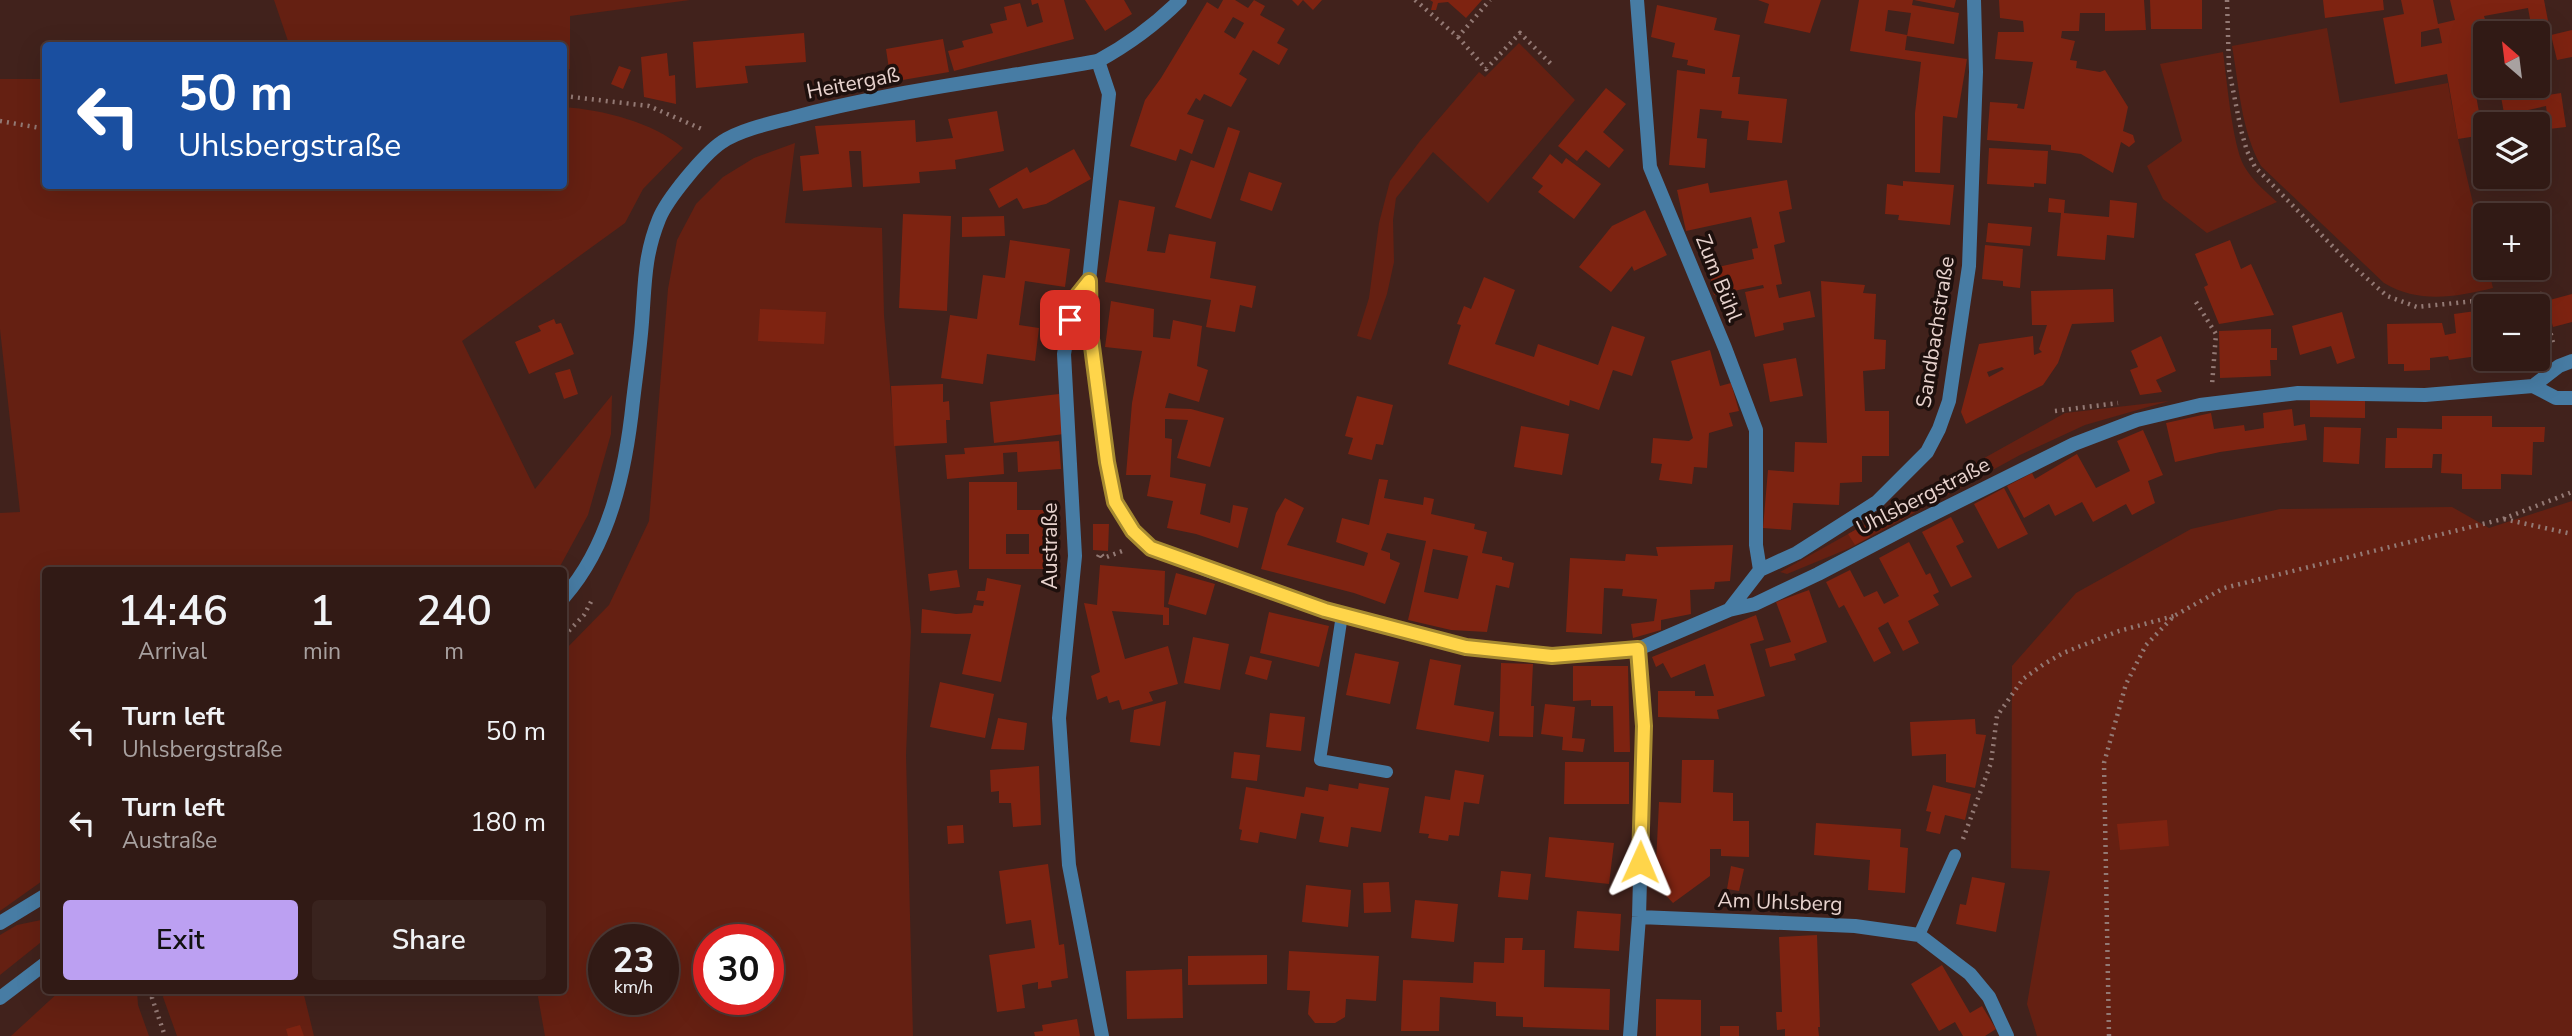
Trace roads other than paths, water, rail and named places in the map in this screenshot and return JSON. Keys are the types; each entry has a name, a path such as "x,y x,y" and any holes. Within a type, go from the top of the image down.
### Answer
{"street":[{"name":"Heitergaß","path":"567,594 577,582 603,533 621,477 631,423 642,323 643,272 659,216 694,168 723,141 766,124 828,108 1098,61 1129,44 1156,24 1180,0"},
{"name":"Zum Bühl","path":"1637,0 1650,167 1756,430 1756,545 1760,570"},
{"name":"Sandbachstraße","path":"1729,610 1760,570 1797,553 1877,502 1927,452 1939,429 1949,401 1969,266 1976,72 1974,0"},
{"name":"Austraße","path":"1098,61 1109,94 1089,281 1077,296 1064,354 1075,556 1059,719 1069,865 1102,1036"},
{"name":"Uhlsbergstraße","path":"1089,281 1090,331 1107,462 1115,502 1133,531 1151,548 1210,571 1342,615 1466,647 1552,656 1638,649 1729,610 1755,604 2074,444 2137,420 2211,404 2298,393 2425,395 2533,386 2556,398 2572,398"},
{"path":"2533,386 2565,364"},
{"path":"1630,1036 1639,916 1644,726 1638,649"},
{"path":"0,923 42,897"},
{"name":"Am Uhlsberg","path":"1639,916 1855,926 1919,935 1970,974 1989,997 2007,1036"},
{"path":"0,998 42,966"}],"lane":[{"path":"1342,615 1320,760 1387,772"},
{"path":"1919,935 1955,855"}]}
